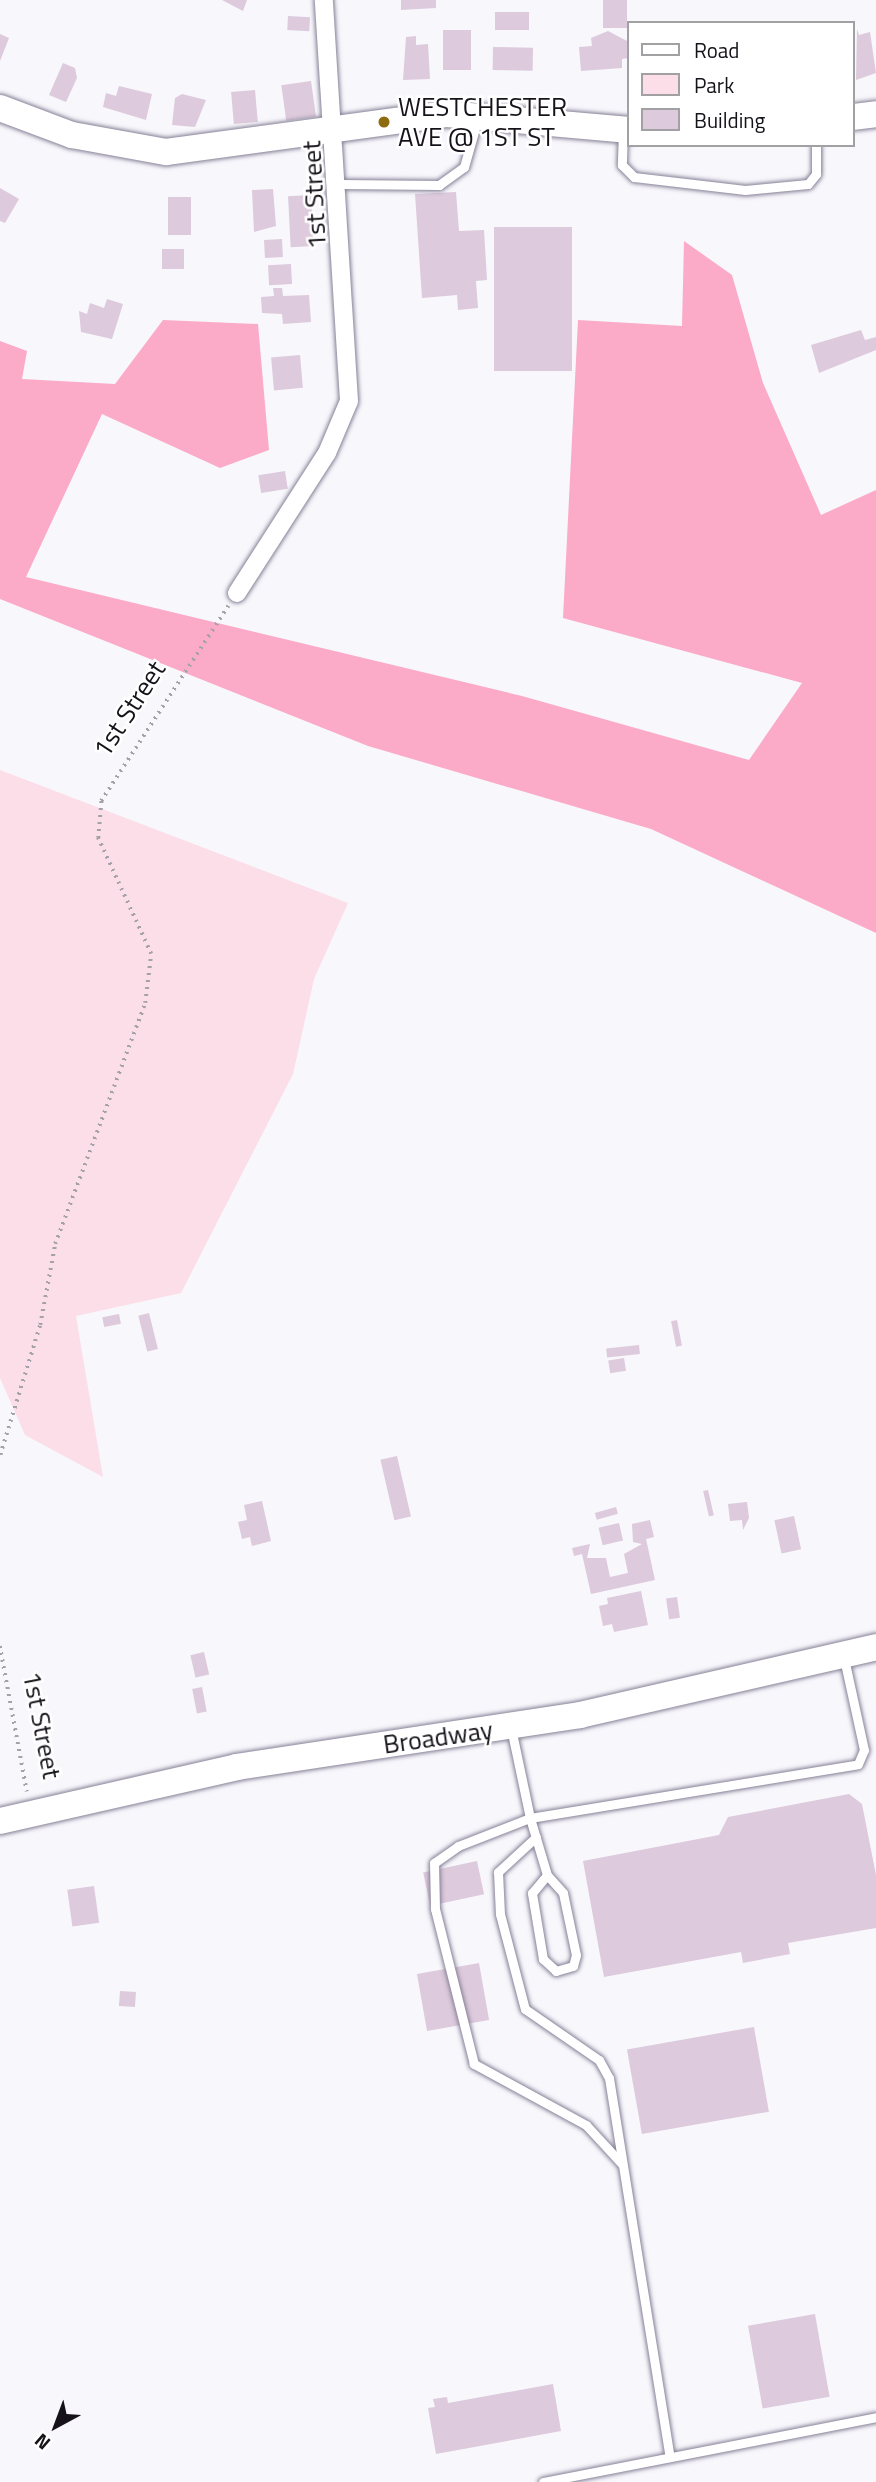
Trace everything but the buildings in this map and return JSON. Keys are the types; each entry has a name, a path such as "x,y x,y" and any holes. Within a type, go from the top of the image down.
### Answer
{"street":[{"name":"1st Street","path":"237,593 327,453 349,401 337,129 324,0"},
{"path":"0,108 72,135 166,152 337,129 477,116 626,130"},
{"path":"855,117 876,114"},
{"name":"Broadway","path":"0,1821 237,1767 511,1726 876,1647"}],"lane":[{"path":"340,184 439,185 454,178 472,152 477,116"},
{"path":"626,130 621,159 634,177 731,189 808,184 816,174 816,147"},
{"path":"622,2164 586,2125 489,2076 468,2053 432,1870 439,1857 458,1846 530,1818 858,1764 864,1750 844,1655"},
{"path":"511,1726 530,1818 547,1875 563,1893 576,1955 573,1966 556,1971 543,1959 532,1893 547,1875"},
{"path":"536,1837 506,1860 495,1879 515,1977 531,2016 605,2067 670,2456"},
{"path":"543,2482 876,2417"}],"path":[{"name":"1st Street","path":"0,1455 40,1325 55,1244 145,1003 151,954 98,838 102,801 237,593"},
{"name":"1st Street","path":"0,1646 32,1814"}],"green space":[{"path":"0,770 348,903 314,979 293,1074 181,1293 76,1316 103,1477 25,1435 0,1378"}],"shaded area":[{"path":"684,241 732,275 763,383 821,515 876,490 876,933 651,829 368,746 0,599 0,341 27,351 22,379 115,384 163,320 258,324 269,450 220,468 102,414 26,577 522,696 749,760 802,683 563,618 578,320 682,326"}],"place":[{"name":"WESTCHESTER AVE @ 1ST ST","path":"384,122"}]}
